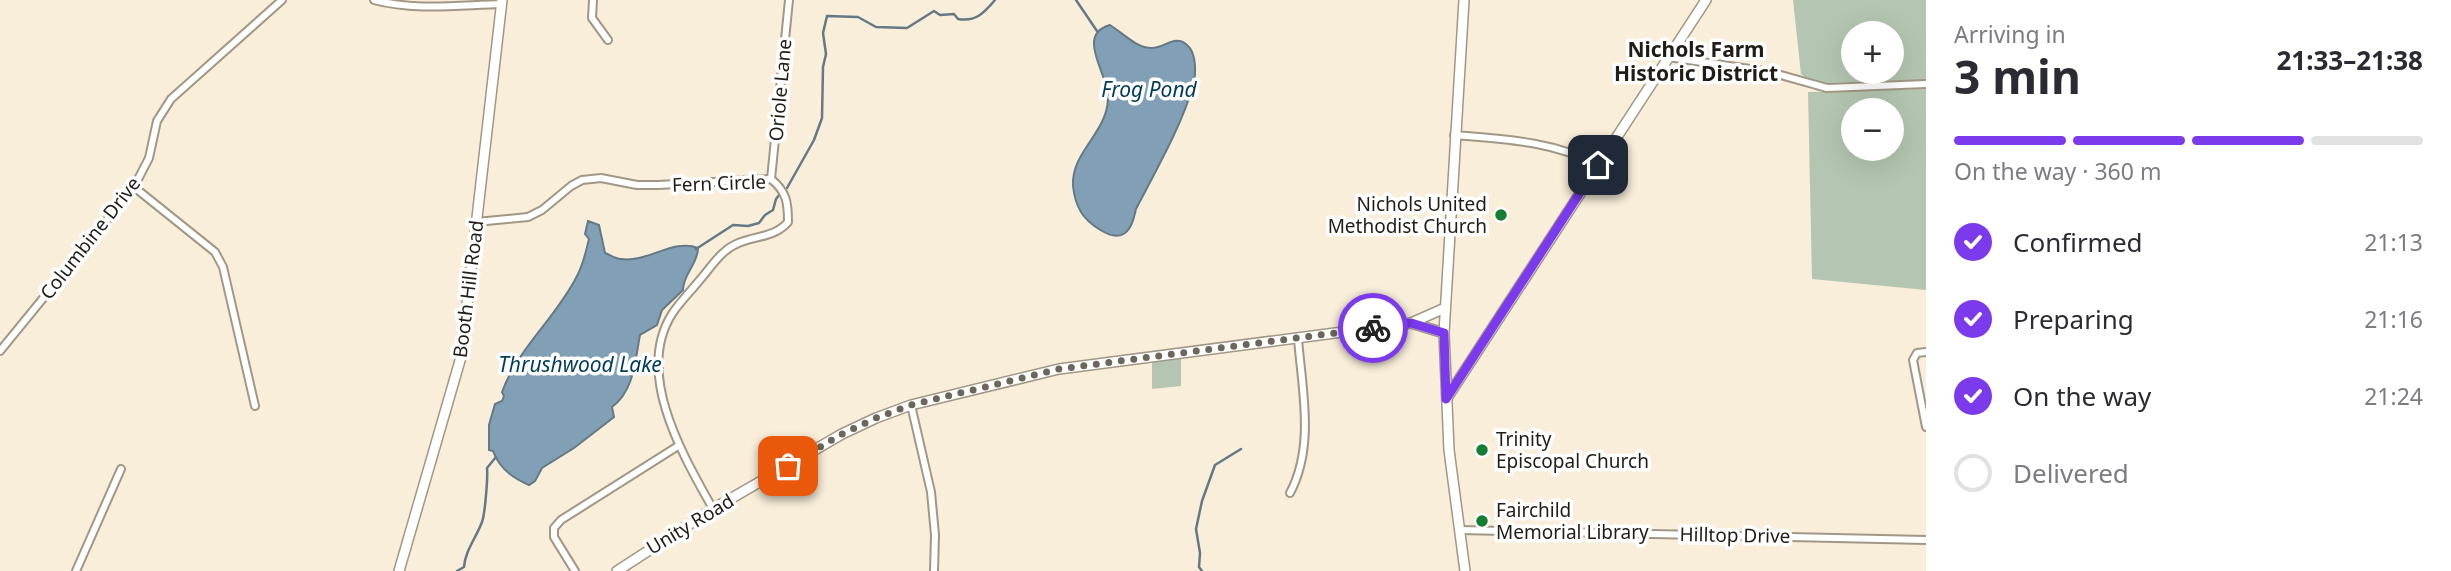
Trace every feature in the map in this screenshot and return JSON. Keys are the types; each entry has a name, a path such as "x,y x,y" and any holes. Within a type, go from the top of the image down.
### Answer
{"main road":[{"path":"1464,0 1444,333 1449,450 1465,571"},
{"path":"1446,399 1706,0"},
{"name":"Booth Hill Road","path":"399,571 461,357 502,2"},
{"name":"Unity Road","path":"617,571 713,509 842,434 911,405 1059,369 1411,323 1445,308"},
{"name":"Unity Road","path":"1411,323 1444,333"}],"street":[{"name":"Columbine Drive","path":"0,351 134,187 149,158 157,121 171,99 282,0"},
{"path":"374,0 391,5 413,6 502,2"},
{"path":"593,0 592,18 608,40"},
{"name":"Oriole Lane","path":"771,179 789,0"},
{"path":"1668,57 1770,72 1827,88 1926,84"},
{"path":"1454,135 1530,142 1568,152 1598,165"},
{"name":"Fern Circle","path":"476,222 528,217 542,210 582,180 601,178 637,185 657,185 771,179 781,187 788,199 788,222 779,232 743,239 723,252 671,315 662,337 659,383 678,446 713,509"},
{"path":"134,187 215,252 223,267 256,406"},
{"path":"1290,493 1299,476 1304,453 1305,423 1298,339"},
{"path":"1926,352 1917,353 1913,366 1926,427"},
{"path":"911,405 931,492 935,535 934,571"},
{"path":"575,571 554,537 554,528 561,520 678,446"},
{"path":"76,571 121,469"},
{"name":"Hilltop Drive","path":"1460,530 1926,540"}],"green space":[{"path":"1793,0 1926,0 1926,80 1904,81 1904,21 1841,21 1841,83 1810,81 1801,74"},
{"path":"1926,89 1926,290 1812,279 1808,92"},
{"path":"1181,351 1181,386 1152,389 1152,354"}],"water":[{"name":"Frog Pond","path":"1110,25 1135,43 1146,47 1157,47 1174,41 1183,42 1193,53 1195,64 1193,86 1168,148 1136,209 1131,225 1120,235 1100,230 1084,216 1079,209 1073,186 1077,163 1106,111 1107,90 1094,47 1100,30"},
{"name":"Thrushwood Lake","path":"588,221 599,225 605,253 617,258 641,258 680,246 698,248 697,254 685,279 683,290 662,310 657,325 640,335 629,384 625,393 612,407 614,417 574,448 542,468 535,481 529,485 507,472 493,451 489,450 489,425 495,404 502,401 502,392 509,376 527,347 559,306 579,272 589,239 585,234"}],"waterway":[{"path":"787,188 814,140 822,118 823,67 826,54 823,33 827,16 858,17 876,27 907,28 934,11 940,15 954,14 958,19 975,18 995,0"},
{"path":"1076,0 1097,31"},
{"path":"696,249 733,225 748,226 759,223 773,210 780,194"},
{"path":"1202,571 1199,567 1196,529 1202,501 1215,465 1241,449"},
{"path":"457,571 464,567 482,522 487,468 496,457"}],"way so far":[{"path":"788,466 842,434 911,405 1059,369 1373,328"}],"place":[{"name":"Nichols United Methodist Church","path":"1501,215"},
{"name":"Trinity Episcopal Church","path":"1482,450"},
{"name":"Fairchild Memorial Library","path":"1482,521"}],"district":[{"name":"Nichols Farm Historic District","path":"1696,61"}],"route":[{"path":"1373,328 1411,323 1444,333 1446,399 1598,165"}]}
